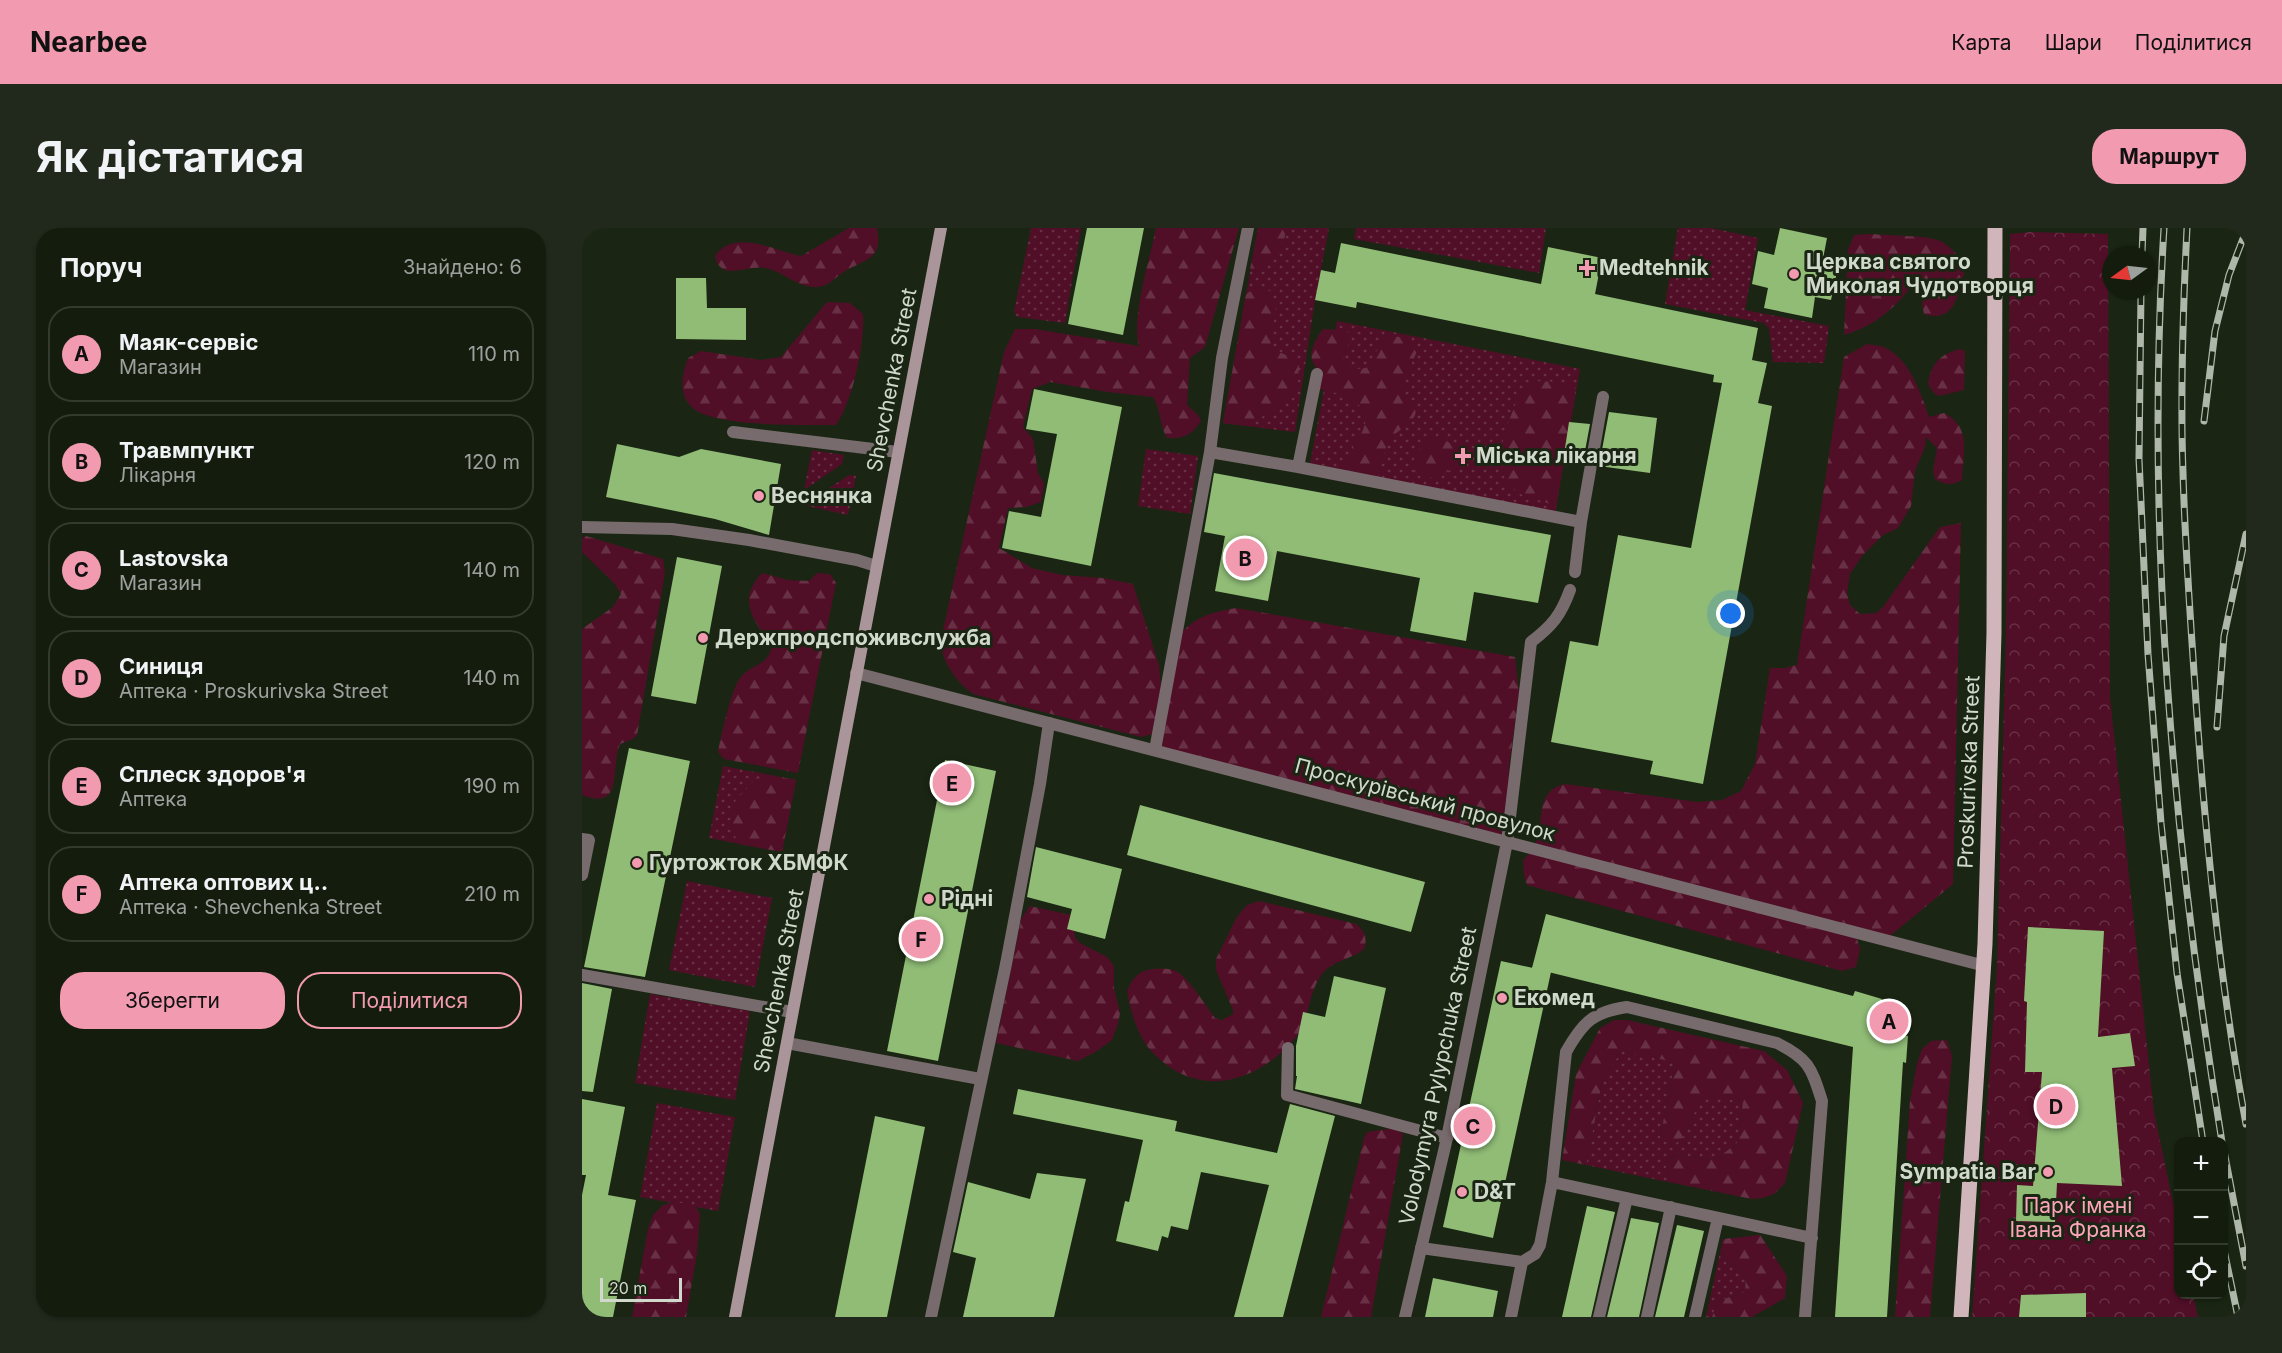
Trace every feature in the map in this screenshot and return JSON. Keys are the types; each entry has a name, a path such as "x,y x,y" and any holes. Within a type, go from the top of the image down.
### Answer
{"main road":[{"name":"Shevchenka Street","path":"735,1317 941,228"},
{"name":"Proskurivska Street","path":"1961,1317 1985,966 1994,633 1995,228"}],"street":[{"path":"1155,750 1210,452 1221,358 1248,228"},
{"path":"1298,467 1317,375"},
{"path":"1575,572 1581,522 1603,397"},
{"path":"733,432 898,452"},
{"path":"1210,452 1581,522"},
{"path":"582,527 672,529 749,540 857,560 876,567"},
{"name":"Volodymyra Pylypchuka Street","path":"1405,1317 1447,1138 1507,842 1531,642 1546,632 1562,612 1570,590"},
{"name":"Проскурівський провулок","path":"856,673 1985,966"},
{"path":"931,1317 1008,952 1050,723"},
{"path":"582,839 589,840 582,875"},
{"path":"582,975 792,1012"},
{"path":"1421,1248 1522,1262 1535,1254 1540,1245 1552,1182 1566,1052 1576,1033 1587,1021 1606,1010 1628,1007 1777,1043 1805,1060 1815,1079 1822,1101 1805,1317"},
{"path":"787,1043 980,1079"},
{"path":"1288,1048 1287,1095 1447,1138"},
{"path":"1552,1182 1812,1238"},
{"path":"1599,1317 1627,1198"},
{"path":"1647,1317 1671,1207"},
{"path":"1695,1317 1718,1218"},
{"path":"1511,1317 1522,1262"}],"green space":[{"path":"849,228 877,228 878,239 875,253 822,286 811,287 798,283 766,268 728,271 722,269 715,256 723,248 733,243 744,242 768,246 801,256"},
{"path":"1031,228 1081,228 1065,323 1017,317 1014,311"},
{"path":"1156,228 1239,228 1205,347 1190,358 1187,405 1201,421 1187,435 1167,438 1153,397 1050,382 1032,389 1023,427 1033,439 1038,473 1044,484 1041,502 1027,507 1008,508 999,548 1032,568 1062,575 1103,578 1133,584 1159,665 1161,689 1153,734 1141,737 973,694 952,672 944,659 940,644 1004,352 1015,329 1035,329 1139,346 1137,320 1139,305"},
{"path":"1258,228 1329,228 1315,300 1295,432 1223,423"},
{"path":"1258,228 1286,228 1280,250 1254,272 1250,270"},
{"path":"1356,228 1546,228 1539,273 1354,239"},
{"path":"1678,228 1711,228 1758,238 1745,310 1829,326 1824,363 1773,362 1769,329 1764,323 1665,304"},
{"name":"Парк імені Івана Франка","path":"2030,232 2108,234 2108,246 2102,246 2102,300 2108,300 2110,697 2154,1112 2174,1207 2174,1299 2194,1299 2198,1317 1972,1317 1997,966 2006,634 2010,234"},
{"path":"1854,235 1931,238 1951,249 1959,257 1964,271 1956,299 1950,310 1939,316 1924,314 1922,304 1925,288 1915,284 1880,318 1844,335 1848,250"},
{"path":"1257,287 1270,291 1277,313 1270,330 1271,347 1293,359 1299,365 1297,394 1288,402 1246,426 1223,423 1246,294"},
{"path":"827,302 850,303 863,314 857,371 848,402 836,425 741,422 706,415 689,404 682,385 688,358 701,351 761,360 781,357"},
{"path":"1337,321 1580,369 1555,514 1310,463"},
{"path":"1323,329 1342,330 1351,334 1344,360 1358,369 1366,368 1380,345 1389,337 1405,339 1418,348 1407,374 1405,387 1408,402 1415,404 1415,416 1390,440 1378,477 1344,470 1348,456 1365,425 1365,416 1361,408 1347,397 1319,389 1319,370 1311,356 1316,339"},
{"path":"1867,344 1881,346 1899,358 1912,376 1929,417 1944,413 1953,419 1959,426 1964,442 1962,480 1948,484 1935,479 1933,471 1937,448 1926,437 1925,447 1915,471 1911,506 1898,528 1883,535 1862,556 1850,574 1847,593 1850,605 1860,614 1876,613 1883,607 1940,527 1961,523 1953,884 1885,940 1855,932 1860,949 1856,967 1842,971 1527,885 1523,860 1537,840 1544,802 1555,788 1565,784 1698,802 1722,800 1741,791 1755,764 1770,668 1797,665 1844,357"},
{"path":"1959,349 1965,351 1964,390 1939,396 1928,384 1931,371 1941,357"},
{"path":"1535,381 1560,382 1576,388 1556,506 1520,494 1507,483 1502,472 1503,436 1517,400 1526,385"},
{"path":"1439,436 1456,447 1460,463 1442,475 1422,477 1412,467 1415,456 1424,443"},
{"path":"1146,449 1198,456 1190,514 1138,506"},
{"path":"812,450 844,455 842,464 804,490"},
{"path":"849,475 856,476 848,515 803,505"},
{"path":"586,536 663,559 665,573 637,735 620,744 610,792 605,797 596,799 582,795 582,629 613,607 621,594 615,584 582,552 582,538"},
{"path":"762,573 788,580 809,581 817,573 830,574 836,583 798,773 724,759 718,752 733,692 740,678 744,673 763,662 772,646 750,610 750,593"},
{"path":"1236,608 1515,657 1519,693 1509,766 1507,842 1155,750 1176,638 1190,624 1203,617"},
{"path":"723,766 796,780 782,852 709,838"},
{"path":"760,773 796,780 782,852 738,844 733,829 731,810 734,803"},
{"path":"687,881 772,898 755,987 669,970"},
{"path":"1259,901 1356,924 1366,941 1364,949 1326,969 1314,988 1307,1014 1296,1037 1264,1066 1246,1075 1228,1080 1209,1081 1190,1077 1171,1068 1148,1048 1136,1025 1127,992 1139,974 1147,970 1170,969 1186,979 1215,1018 1222,1020 1233,1014 1216,970 1216,959 1237,917 1247,905"},
{"path":"1030,906 1071,915 1075,937 1080,943 1107,957 1114,966 1114,988 1120,1013 1112,1040 1078,1061 996,1043 1021,919"},
{"path":"650,994 750,1011 735,1100 635,1083"},
{"path":"1614,1020 1627,1020 1764,1051 1787,1070 1803,1103 1785,1183 1774,1194 1752,1199 1668,1182 1666,1163 1676,1154 1715,1160 1737,1143 1743,1102 1702,1095 1685,1135 1673,1146 1660,1138 1675,1062 1622,1051 1603,1078 1586,1165 1562,1160 1576,1074 1600,1028"},
{"path":"1947,1040 1952,1056 1930,1317 1895,1317 1910,1101 1922,1049 1931,1041"},
{"path":"1622,1051 1675,1061 1660,1138 1685,1135 1702,1094 1743,1102 1737,1143 1715,1160 1676,1154 1666,1163 1668,1182 1586,1165 1603,1078"},
{"path":"657,1103 735,1117 718,1211 640,1197"},
{"path":"1395,1128 1403,1134 1371,1317 1321,1317 1364,1138 1367,1132"},
{"path":"671,1203 692,1205 700,1214 697,1253 686,1317 632,1317 648,1229 653,1215 663,1205"},
{"path":"1760,1235 1787,1276 1785,1298 1752,1317 1712,1317 1718,1301 1745,1292 1746,1273 1724,1261 1723,1239"},
{"path":"1723,1239 1724,1261 1746,1273 1745,1292 1718,1301 1712,1317 1706,1317"}],"building":[{"path":"1087,228 1144,228 1123,335 1068,324"},
{"path":"1780,228 1827,238 1822,264 1838,267 1831,300 1815,297 1812,318 1764,308 1768,288 1752,284 1758,251 1774,255"},
{"path":"1341,243 1541,284 1548,247 1602,258 1595,294 1758,328 1752,360 1767,363 1758,403 1772,406 1703,784 1650,774 1653,761 1551,742 1570,641 1598,646 1618,535 1691,548 1722,383 1713,382 1714,375 1357,302 1356,308 1315,300 1321,270 1335,273"},
{"path":"676,278 706,278 707,308 746,308 746,340 676,339"},
{"path":"1034,389 1122,407 1091,566 1002,548 1009,511 1041,517 1057,434 1026,429"},
{"path":"1609,412 1657,418 1650,473 1599,466"},
{"path":"1569,422 1590,424 1585,451 1565,448"},
{"path":"617,444 679,457 701,449 781,464 769,535 715,519 606,497"},
{"path":"1214,473 1551,535 1538,603 1474,592 1466,641 1410,631 1420,578 1277,551 1268,601 1215,591 1225,536 1204,532"},
{"path":"677,557 722,566 696,704 651,696"},
{"name":"Гуртожток ХБМФК","path":"629,748 690,761 645,977 584,967"},
{"path":"945,760 996,771 938,1061 887,1051"},
{"path":"1140,805 1425,882 1411,932 1127,855"},
{"path":"1036,847 1122,869 1105,939 1067,929 1072,909 1027,897"},
{"path":"1546,914 1853,996 1855,991 1882,999 1880,1004 1893,1014 1902,1035 1908,1036 1906,1063 1903,1062 1887,1317 1835,1317 1853,1047 1532,968"},
{"path":"2028,927 2104,931 2098,1037 2130,1033 2135,1066 2112,1068 2122,1186 2057,1183 2055,1222 2016,1221 2017,1185 2033,1186 2042,1072 2025,1072 2027,1002 2024,1001"},
{"path":"1501,961 1551,972 1493,1238 1443,1227"},
{"path":"1334,976 1386,988 1361,1104 1295,1089 1296,1046 1303,1012 1325,1017"},
{"path":"582,983 612,989 593,1092 582,1091"},
{"path":"1018,1089 1177,1121 1175,1131 1277,1153 1290,1104 1335,1116 1283,1317 1234,1317 1269,1185 1201,1172 1188,1230 1171,1226 1168,1238 1162,1236 1158,1251 1116,1241 1125,1201 1129,1202 1143,1140 1013,1114"},
{"path":"582,1099 625,1107 608,1195 636,1200 613,1317 582,1317 582,1195 586,1175 582,1175"},
{"path":"875,1116 925,1127 887,1317 835,1317"},
{"path":"1037,1173 1086,1179 1054,1317 963,1317 976,1258 953,1252 968,1182 1030,1199"},
{"path":"1587,1206 1615,1212 1591,1317 1562,1317"},
{"path":"1631,1218 1659,1223 1639,1317 1607,1317"},
{"path":"1677,1225 1704,1231 1684,1317 1655,1317"},
{"path":"1433,1278 1498,1291 1493,1317 1425,1317"},
{"path":"2086,1293 2086,1317 2019,1317 2021,1295"}],"railway":[{"path":"2142,246 2143,228"},
{"path":"2164,228 2159,342 2158,457 2161,572 2168,686 2177,801 2190,915 2221,1137"},
{"path":"2187,228 2182,411 2190,616 2209,861 2229,1019 2246,1124"},
{"path":"2204,421 2215,331 2229,275 2246,231"},
{"path":"2141,300 2139,459 2148,654 2161,823 2177,973 2202,1137"},
{"path":"2217,727 2224,636 2246,534"},
{"path":"2228,1172 2246,1266"},
{"path":"2228,1269 2238,1317"}],"place":[{"name":"Medtehnik","path":"1587,268"},
{"name":"Церква святого Миколая Чудотворця","path":"1794,274"},
{"name":"Міська лікарня","path":"1463,456"},
{"name":"Веснянка","path":"759,496"},
{"name":"Травмпункт","path":"1245,558"},
{"name":"Держпродспоживслужба","path":"703,638"},
{"name":"Сплеск здоров'я","path":"952,783"},
{"name":"Гуртожток ХБМФК","path":"637,863"},
{"name":"Рідні","path":"929,899"},
{"name":"Аптека оптових ц‥","path":"921,939"},
{"name":"Екомед","path":"1502,998"},
{"name":"Маяк-сервіс","path":"1889,1021"},
{"name":"Синиця","path":"2056,1106"},
{"name":"Lastovska","path":"1473,1126"},
{"name":"Sympatia Bar","path":"2048,1172"},
{"name":"D&T","path":"1462,1192"}]}
